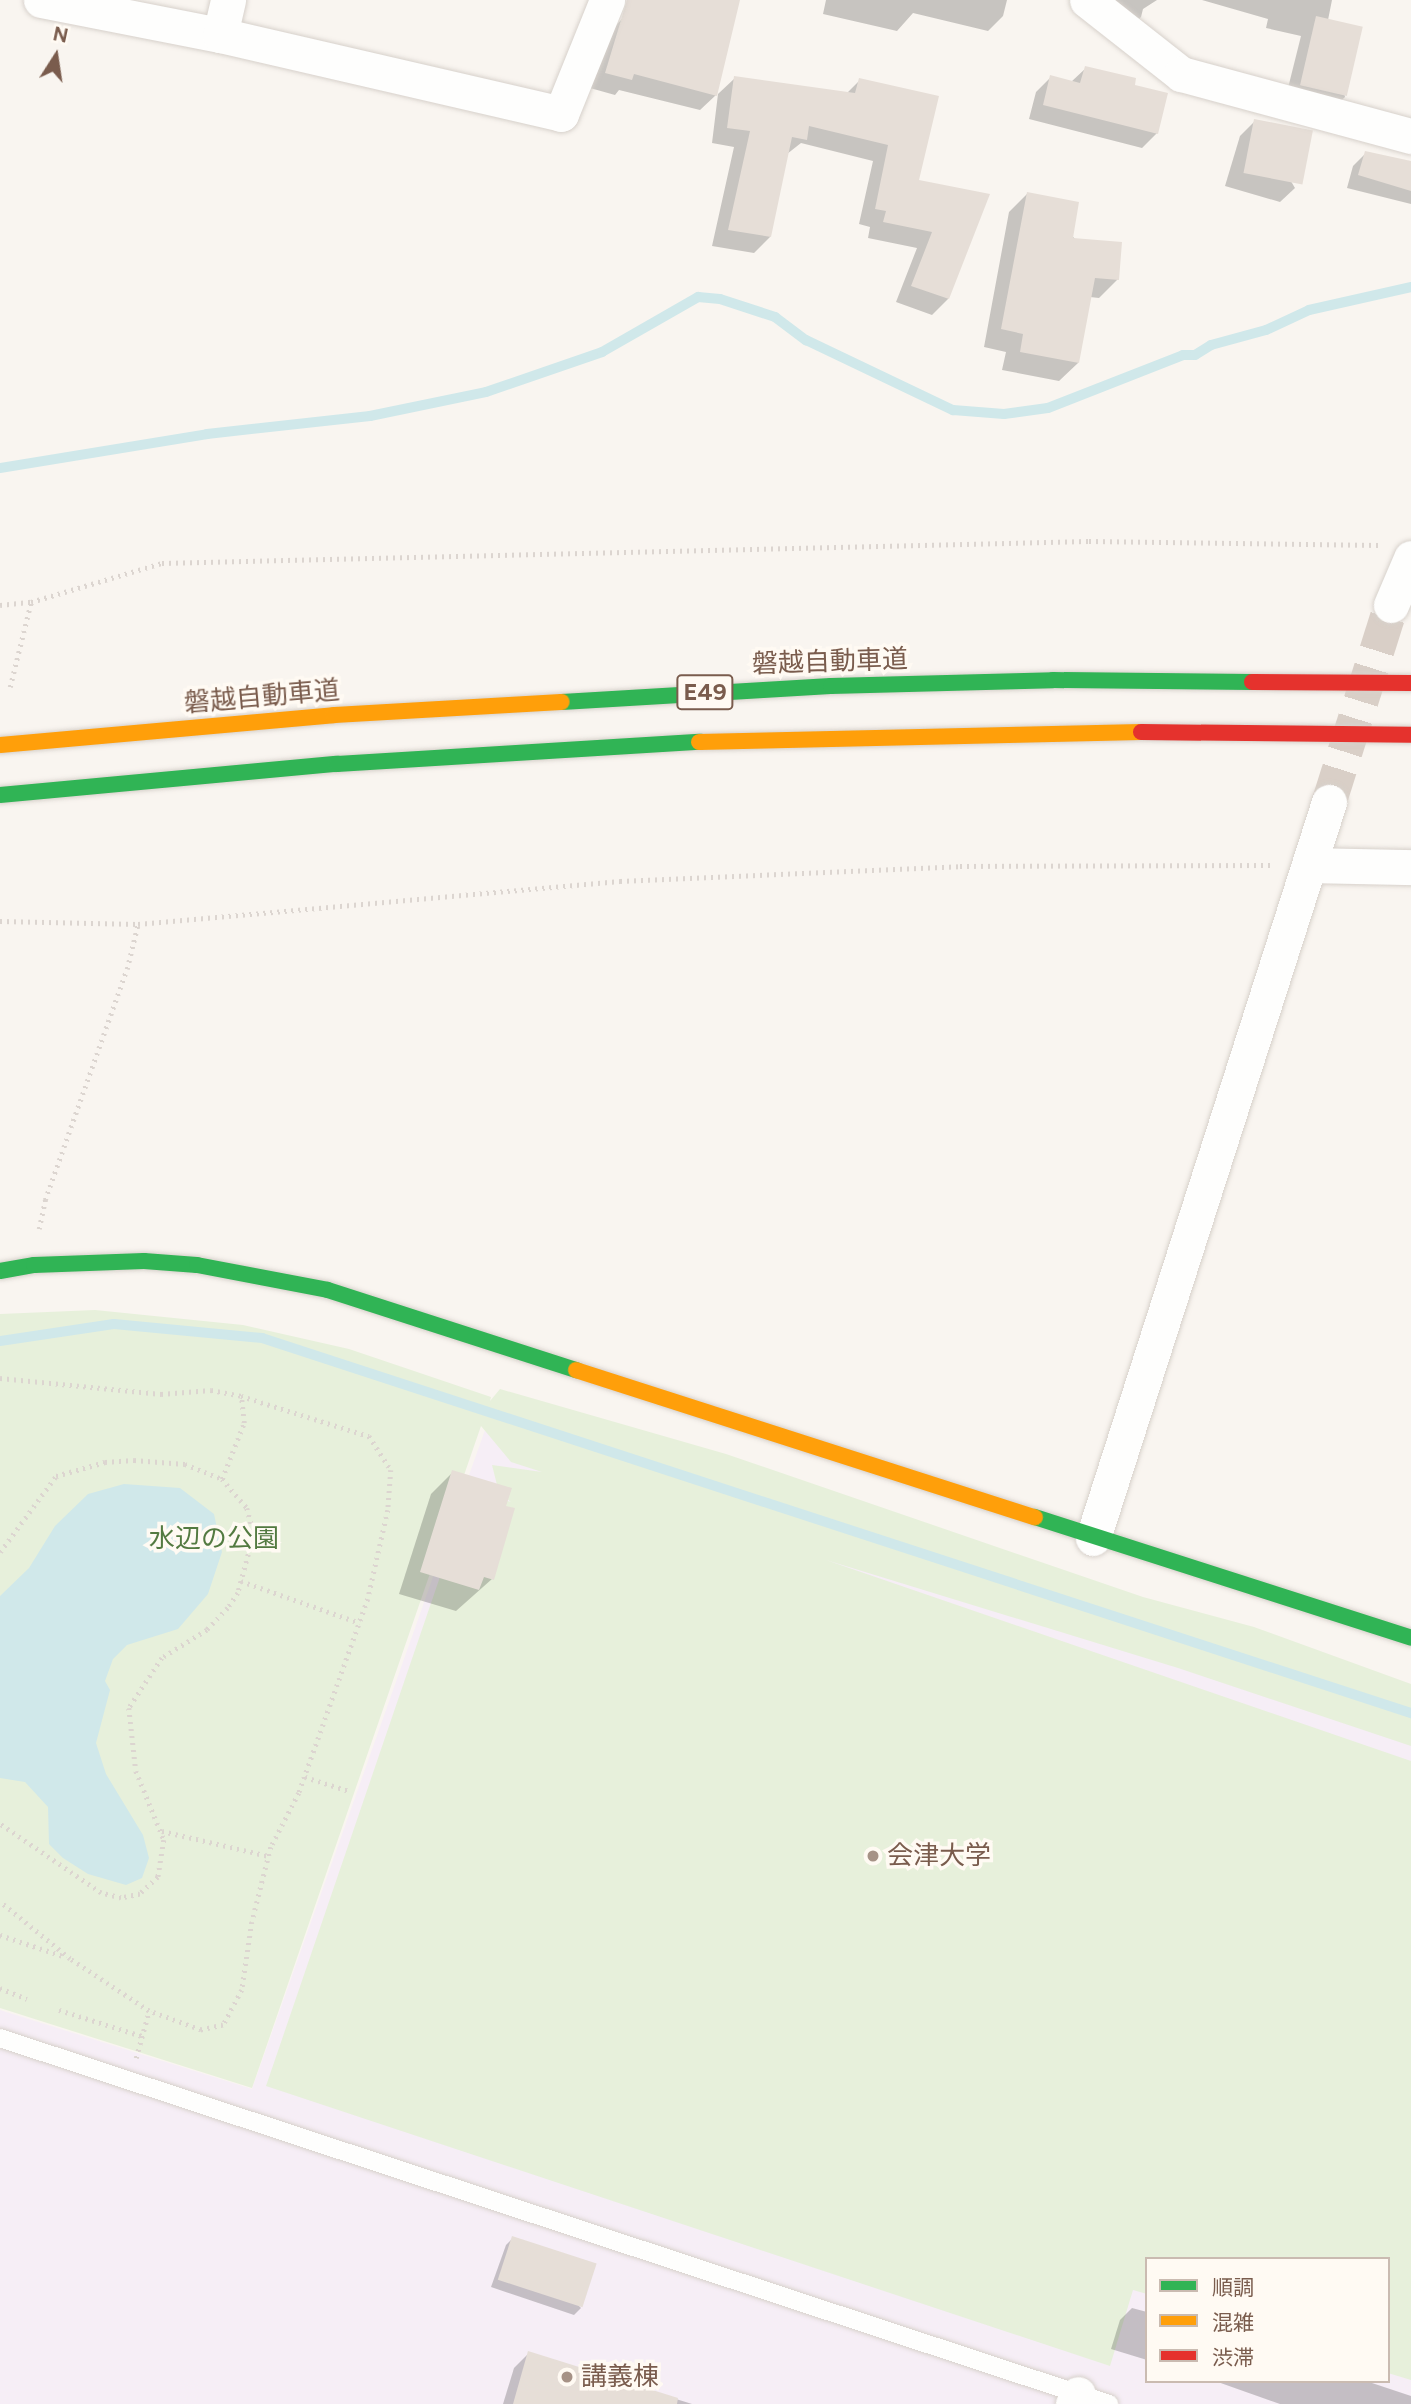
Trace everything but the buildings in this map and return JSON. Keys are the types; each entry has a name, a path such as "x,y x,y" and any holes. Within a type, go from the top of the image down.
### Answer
{"main road":[{"name":"磐越自動車道","path":"0,745 348,714 831,686 1053,680 1411,683"},
{"name":"E49","path":"0,795 337,764 638,744 1057,731 1411,735"},
{"path":"0,1271 34,1265 94,1261 197,1265 328,1290 1411,1638"}],"street":[{"path":"41,0 220,35 561,114 607,0"},
{"path":"220,35 228,0"},
{"path":"1087,0 1181,74 1411,136"},
{"path":"1391,604 1398,551"},
{"path":"1093,1538 1312,865 1329,802"},
{"path":"1312,865 1411,867"}],"lane":[{"path":"0,2038 1086,2401"}],"path":[{"path":"0,605 31,602 162,563 1089,541 1398,551"},
{"path":"10,687 31,602"},
{"path":"0,921 138,924 647,880 960,866 1312,865"},
{"path":"34,1265 45,1200 127,969 138,924"},
{"path":"0,1378 161,1394 211,1391 241,1396 369,1436 391,1470 388,1510 360,1623 305,1777 269,1856 251,1922 242,1990 231,2015 223,2025 201,2030 149,2011 70,1959 0,1902"},
{"path":"222,1479 244,1423 241,1396"},
{"path":"0,1552 45,1487 78,1468 158,1461 185,1464 222,1479 253,1520 254,1534 241,1581 228,1608 207,1630 162,1658 130,1708 136,1771 162,1831 164,1853 158,1877 140,1894 121,1898 101,1893 0,1824"},
{"path":"241,1581 360,1623"},
{"path":"305,1777 349,1791"},
{"path":"162,1831 269,1856"},
{"path":"0,1935 70,1959"},
{"path":"0,1988 27,1999"},
{"path":"59,2010 142,2036"},
{"path":"129,2080 149,2011"}],"shaded area":[{"name":"会津大学","path":"497,1396 1411,1702 1411,2404 0,2404 0,2010 252,2089"}],"green space":[{"name":"会津大学","path":"95,1310 243,1325 349,1349 491,1397 490,1401 500,1389 726,1454 1143,1597 1254,1627 1411,1684 1411,1746 1178,1668 826,1560 1411,1761 1411,2380 1390,2374 1390,2257 1145,2257 1145,2293 1133,2290 1110,2366 266,2086 470,1489 511,1502 499,1493 492,1465 542,1472 511,1462 481,1426 252,2088 0,2008 0,1314"}],"water":[{"path":"124,1484 180,1488 214,1514 222,1552 208,1594 178,1629 127,1645 113,1659 105,1681 110,1690 96,1743 106,1774 143,1835 149,1858 142,1878 126,1885 88,1874 63,1858 49,1844 48,1807 25,1782 0,1778 0,1596 29,1568 55,1526 88,1494"}],"waterway":[{"path":"0,468 207,434 370,416 486,392 602,352 698,297 720,299 775,317 806,340 953,410 1004,414 1048,408 1183,355 1195,355 1211,345 1266,330 1309,310 1411,287"},
{"path":"0,1341 114,1324 262,1338 1411,1713"}],"tunnel":[{"path":"1329,802 1391,605"}],"traffic: fast":[{"path":"562,702 831,686 1053,680 1252,682"},
{"path":"0,795 337,764 699,742"},
{"path":"0,1271 34,1265 144,1261 197,1265 328,1290 576,1370"},
{"path":"1035,1517 1411,1638"}],"traffic: slow":[{"path":"0,745 334,715 562,702"},
{"path":"699,742 1141,732"},
{"path":"576,1370 1035,1517"}],"traffic: jam":[{"path":"1252,682 1411,683"},
{"path":"1141,732 1411,735"}],"place":[{"name":"会津大学","path":"873,1856"},
{"name":"講義棟","path":"567,2377"}],"park label":[{"name":"水辺の公園","path":"214,1539"}]}
